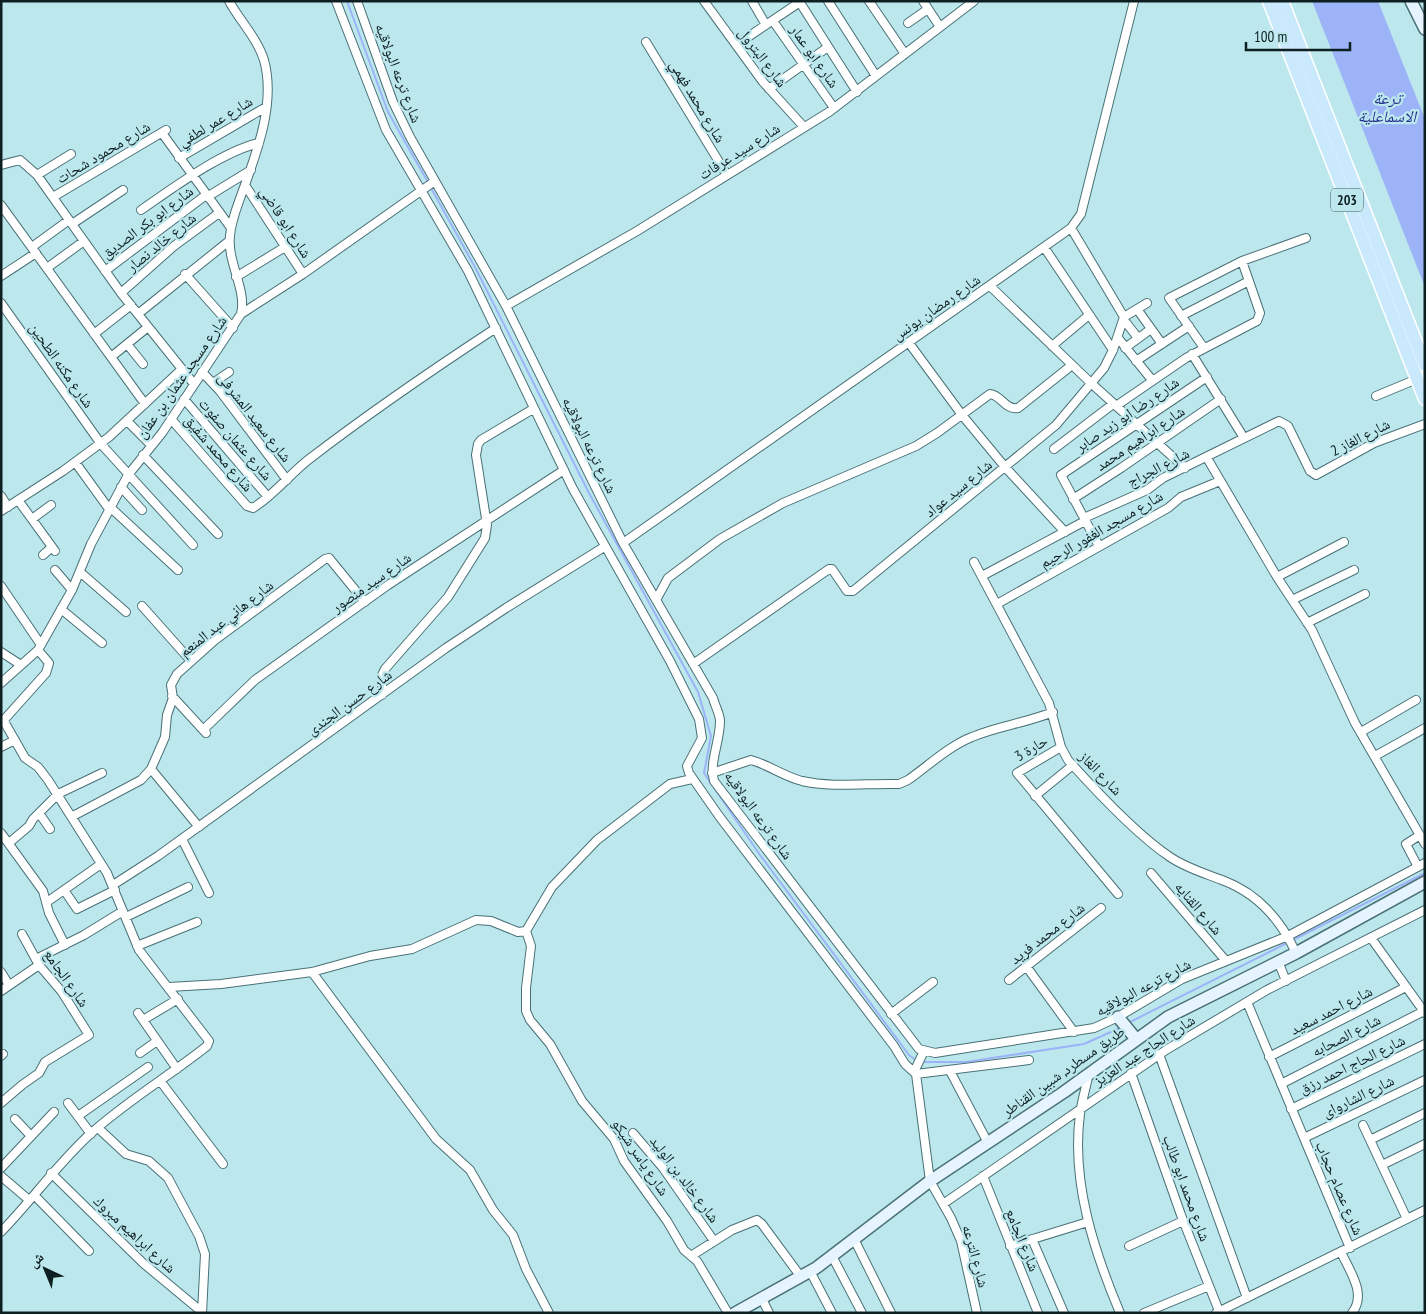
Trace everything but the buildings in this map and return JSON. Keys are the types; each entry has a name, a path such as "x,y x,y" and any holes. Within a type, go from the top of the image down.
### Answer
{"main road":[{"name":"203","path":"1269,1 1425,399"},
{"name":"203","path":"1282,1 1425,365"},
{"path":"1412,1 1425,29"},
{"name":"طريق مسطرد, شبين القناطر","path":"736,1313 805,1274 832,1256 987,1141 1089,1073 1133,1035 1296,953 1425,882"},
{"path":"1119,1019 1133,1035"}],"street":[{"name":"شارع مسجد عثمان بن عفان","path":"1,683 39,648 72,590 91,544 128,475 171,419 241,314 242,302 230,255 229,241 231,228 251,170 258,143 266,107 267,76 263,58 229,1"},
{"path":"336,1 386,130 468,271 533,409 604,548 670,661 699,719 702,738 687,766 692,779 894,1046 905,1064 915,1072 950,1071 1029,1060"},
{"name":"شارع ترعه البولاقيه","path":"357,1 393,102 410,137 506,306 624,543 713,698 720,719 712,773 722,792 923,1054 1074,1032 1094,1028 1119,1019 1176,982 1288,936 1422,865"},
{"name":"شارع البترول","path":"704,1 769,89 804,127"},
{"name":"شارع ابو عمار","path":"752,1 803,64 834,108"},
{"path":"828,1 876,76"},
{"path":"869,1 905,54"},
{"path":"923,1 940,27"},
{"name":"شارع سيد عرفات","path":"506,306 637,231 834,108 940,27 962,5 974,1"},
{"name":"شارع رمضان يونس","path":"624,543 1072,228 1081,214 1134,1"},
{"path":"736,45 799,2 857,92"},
{"path":"908,23 928,9"},
{"name":"شارع محمد فهمي","path":"646,42 727,175"},
{"path":"769,89 828,47"},
{"name":"شارع عمر لطفي","path":"179,158 266,107"},
{"name":"شارع محمود شحات","path":"53,197 164,132 179,158"},
{"path":"141,210 192,176 258,143"},
{"path":"37,175 71,154"},
{"path":"179,158 231,228"},
{"path":"1,164 20,160 37,175 130,305 194,384"},
{"name":"شارع ابو بكر الصديق","path":"105,271 206,196 251,170"},
{"path":"241,314 303,274 435,182"},
{"name":"شارع ابو قاضي","path":"245,185 303,274"},
{"path":"1,276 71,222 123,190"},
{"path":"1,205 145,404"},
{"name":"شارع خالد نصار","path":"121,293 174,246 218,213"},
{"path":"1072,228 1124,318 1138,338"},
{"path":"1204,348 1170,298 1242,261 1306,238"},
{"path":"47,268 84,240"},
{"path":"138,314 185,274 229,241"},
{"path":"236,277 285,247"},
{"path":"1044,247 1113,350"},
{"path":"1054,449 1115,405 1192,354 1259,318 1260,313 1242,261"},
{"path":"185,274 233,328"},
{"path":"1181,316 1249,281"},
{"path":"990,286 1092,384 1185,468"},
{"name":"شارع مكنه الطحين","path":"1,303 100,444 193,546"},
{"path":"1124,318 1147,303"},
{"path":"94,334 130,305"},
{"path":"1137,308 1162,344"},
{"path":"1052,346 1089,315"},
{"name":"شارع سيد عواد","path":"693,664 829,569 832,569 847,591 853,591 1052,429 1092,384 1113,350 1124,318"},
{"path":"1136,361 1189,326"},
{"path":"111,357 148,327"},
{"path":"268,497 302,465 324,448 416,381 496,328"},
{"path":"1125,348 1151,328"},
{"path":"1118,338 1152,380"},
{"path":"908,343 962,415 1005,467 1065,532"},
{"path":"127,344 143,364"},
{"path":"1192,354 1244,438"},
{"path":"656,600 668,578 720,539 783,503 916,446 992,394 1009,408 1018,408 1072,365"},
{"path":"1,496 5,509 76,462 127,421 181,370"},
{"name":"شارع سعيد المشرفى","path":"202,372 213,383 287,480"},
{"path":"213,383 229,372"},
{"name":"شارع رضا ابو زيد صابر","path":"1073,499 1062,479 1062,474 1207,377"},
{"path":"1376,396 1417,379"},
{"name":"شارع عثمان صفوت","path":"184,399 268,497"},
{"name":"شارع ابراهيم محمد","path":"1073,499 1221,399"},
{"path":"382,695 382,675 385,669 455,587 481,546 487,532 487,520 476,455 478,444 486,437 533,409"},
{"name":"شارع محمد شفيق","path":"171,419 247,506 253,508 268,497"},
{"path":"127,421 150,445"},
{"name":"شارع الجراج","path":"982,576 1065,532 1085,519 1147,490 1163,478 1282,421 1288,426 1310,471"},
{"name":"شارع الغاز 2","path":"1310,471 1319,475 1374,443 1425,424"},
{"path":"143,454 218,534"},
{"path":"1207,458 1277,577 1307,623 1361,732 1425,844"},
{"path":"76,462 110,508 178,570"},
{"name":"شارع سيد منصور","path":"172,696 204,731 248,686 364,602 564,470"},
{"name":"شارع مسجد الغفور الرحيم","path":"996,604 1168,508 1181,497 1220,481"},
{"path":"121,487 142,510"},
{"path":"1073,499 1099,546"},
{"path":"18,500 54,549 43,555"},
{"path":"32,519 51,505"},
{"path":"1277,577 1344,542"},
{"name":"شارع حسن الجندى","path":"64,890 77,909 114,888 506,608 604,548"},
{"name":"شارع هاني عبد المنعم","path":"73,816 141,780 151,769 165,737 167,715 172,696 171,685 175,677 215,640 327,558 364,602"},
{"name":"شارع الغاز","path":"974,562 1053,712 1061,747 1073,765 1168,856 1189,868 1224,881 1251,896 1274,915 1288,936 1296,953"},
{"path":"55,570 72,590"},
{"path":"1292,600 1354,570"},
{"path":"80,572 126,612"},
{"path":"1,586 5,598 49,663 46,673 2,720 24,758 38,767 73,816 114,888 137,946 209,1042 207,1046 160,1082 140,1093 91,1134 51,1173 1,1232"},
{"path":"1307,623 1365,594"},
{"path":"142,606 191,661"},
{"path":"62,609 102,643"},
{"path":"1,652 21,665"},
{"path":"1361,732 1416,700"},
{"path":"712,773 751,760 776,772 803,781 830,784 899,784 908,780 971,737 1006,725 1035,720 1053,712"},
{"path":"1375,756 1425,728"},
{"path":"1,747 14,740"},
{"name":"حارة 3","path":"1035,796 1017,774 1017,771 1061,747"},
{"path":"1073,765 1035,796 1118,894"},
{"path":"151,769 199,827"},
{"path":"9,844 29,826 58,794 102,773"},
{"path":"168,987 221,984 312,972 370,956 412,949 476,920 491,921 518,932 526,931 552,887 597,840 670,784 692,779"},
{"path":"39,813 50,829"},
{"path":"1,833 40,886 47,902 49,913 65,945"},
{"path":"1420,835 1406,844 1422,865"},
{"path":"182,839 209,893"},
{"path":"47,902 101,864"},
{"name":"شارع القنايه","path":"1151,872 1226,962"},
{"path":"1,991 38,962 65,945 124,914 188,886"},
{"name":"شارع محمد فريد","path":"1009,980 1101,908"},
{"name":"شارع الحاج عبد العزيز","path":"941,1201 983,1176 1159,1054 1246,1002 1425,910"},
{"path":"137,946 197,922"},
{"name":"شارع ياسر شيكو","path":"526,931 531,950 526,988 528,1015 550,1044 582,1101 614,1139 624,1161 691,1256 697,1261 728,1313"},
{"name":"شارع الجامع","path":"1,1103 40,1073 45,1062 87,1038 89,1033 62,992 38,962 22,934"},
{"path":"1371,938 1424,1012"},
{"path":"1278,961 1286,981"},
{"path":"1026,966 1074,1032"},
{"path":"1,972 9,985"},
{"path":"312,972 436,1139 470,1170 493,1210 513,1235 526,1269 549,1313"},
{"path":"891,1014 932,982"},
{"name":"شارع احمد سعيد","path":"1269,1057 1406,987"},
{"path":"143,1020 178,1000"},
{"name":"شارع عصام حجاب","path":"1218,1312 1350,1248 1246,1002"},
{"name":"شارع الصحابه","path":"1281,1084 1424,1012"},
{"path":"138,1013 177,1069"},
{"path":"140,1053 157,1041"},
{"name":"شارع الحاج احمد رزق","path":"1291,1109 1425,1044"},
{"path":"923,1054 915,1072 931,1184"},
{"path":"1159,1054 1247,1298"},
{"path":"78,1116 148,1067"},
{"path":"950,1071 987,1141"},
{"path":"1089,1073 1081,1108 1079,1158 1088,1222 1120,1313"},
{"name":"شارع محمد ابو طالب","path":"1131,1073 1183,1221 1218,1312"},
{"name":"شارع الشارواى","path":"1304,1138 1425,1080"},
{"path":"160,1082 223,1164"},
{"path":"68,1103 91,1134"},
{"path":"1,1168 54,1112"},
{"path":"1370,1140 1425,1113"},
{"path":"15,1119 31,1136"},
{"path":"1363,1125 1407,1219"},
{"path":"98,1128 126,1154 149,1160 168,1178 205,1254 202,1312"},
{"name":"شارع خالد بن الوليد","path":"634,1133 663,1168 714,1241"},
{"path":"1382,1165 1425,1144"},
{"name":"شارع ابراهيم مبروك","path":"51,1173 143,1263 202,1312"},
{"name":"شارع الجامع","path":"983,1176 1038,1313"},
{"path":"1,1187 3,1177 32,1197 89,1251"},
{"name":"شارع الترعه","path":"931,1184 961,1241 977,1313"},
{"path":"1350,1248 1425,1210"},
{"path":"691,1256 732,1230 757,1220 805,1274 832,1313"},
{"path":"1129,1246 1183,1221"},
{"path":"1010,1246 1088,1222"},
{"path":"854,1239 891,1313"},
{"path":"1032,1239 1064,1313"},
{"path":"1341,1252 1359,1294 1359,1304 1352,1313"},
{"path":"832,1256 862,1313"},
{"path":"1144,1313 1209,1286"},
{"path":"762,1299 769,1313"}],"water":[{"name":"ترعة الاسماعلية","path":"1312,1 1378,1 1425,119 1425,287"}],"waterway":[{"path":"347,1 388,112 429,184"},
{"path":"431,188 476,269 589,493 698,692 711,736 704,773 760,855 909,1055 917,1061"},
{"path":"1293,940 1425,873"},
{"path":"1128,1023 1289,942"},
{"path":"922,1062 966,1062 1084,1044 1122,1027"}]}
